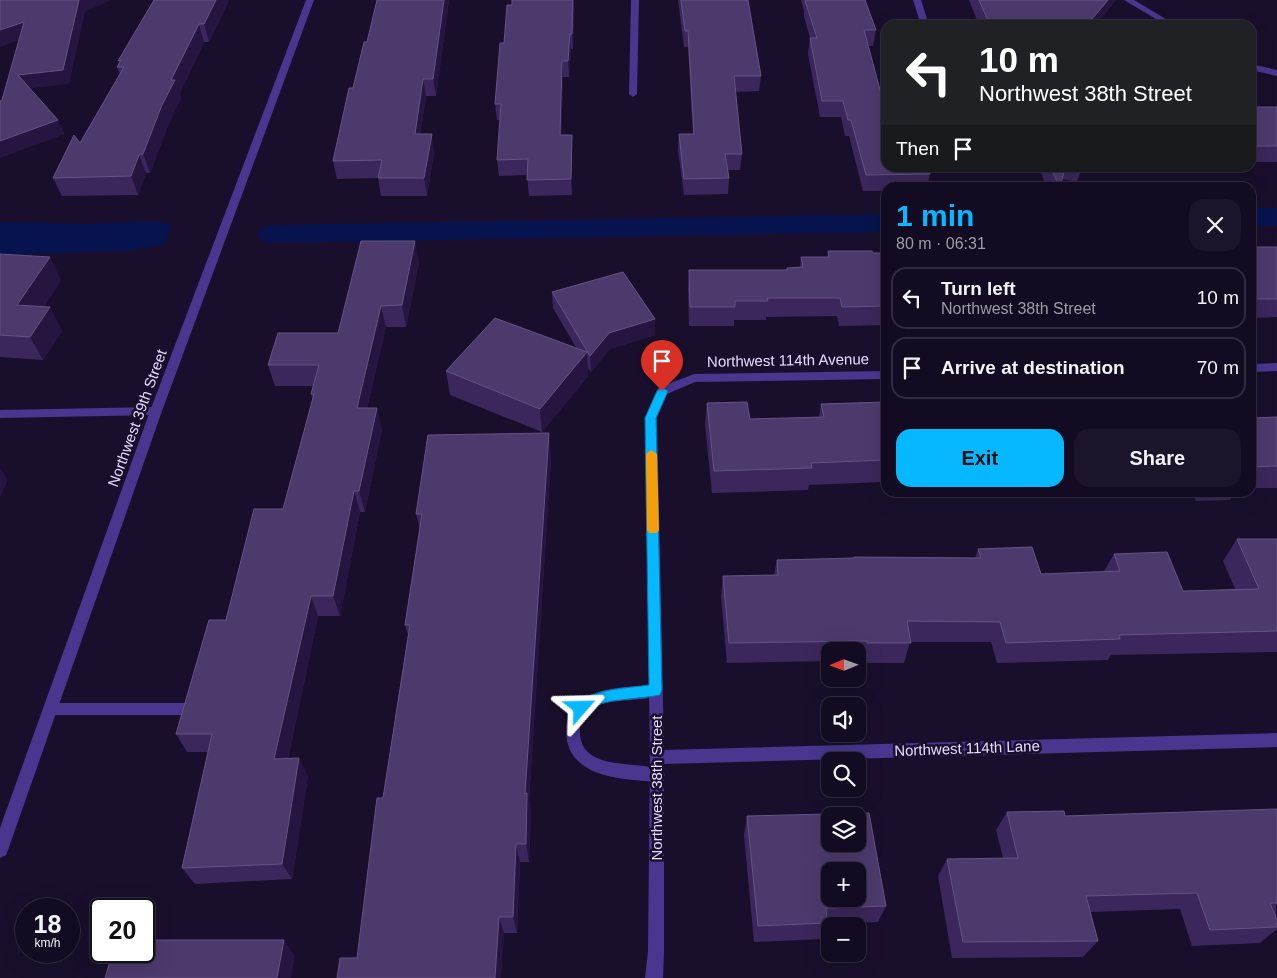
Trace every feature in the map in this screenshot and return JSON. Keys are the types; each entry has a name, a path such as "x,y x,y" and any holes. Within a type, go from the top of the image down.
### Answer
{"street":[{"name":"Northwest 39th Street","path":"0,850 156,411 310,0"},
{"path":"633,94 635,0"},
{"path":"916,0 923,20"},
{"path":"1128,0 1163,20"},
{"path":"1256,70 1277,74"},
{"path":"1256,368 1277,367"},
{"name":"Northwest 114th Avenue","path":"662,391 694,378 881,375"},
{"name":"Northwest 38th Street","path":"654,978 656,950 657,757 651,418 662,391"},
{"path":"0,414 156,411"},
{"path":"655,690 612,695 597,699 581,708 574,718 572,730 573,742 578,751 589,762 602,768 657,775"},
{"path":"50,710 188,709"},
{"name":"Northwest 114th Lane","path":"657,757 1277,740"}],"shaded area":[{"path":"153,221 172,225 163,245 128,251 0,255 0,222 88,224"}],"building":[{"path":"0,0 79,0 63,70 18,75 58,120 0,141 0,101 2,100 24,22 0,30"},
{"path":"154,0 216,0 204,24 199,24 171,80 175,80 162,105 143,154 139,155 131,176 53,178 74,135 80,143 124,67 117,67 121,60 118,61"},
{"path":"377,0 444,0 433,79 423,79 415,134 432,134 424,178 378,178 382,160 333,161 349,88 353,88"},
{"path":"512,0 573,0 572,34 570,34 568,61 562,61 560,135 572,135 571,179 527,180 528,159 497,160 501,104 495,104 500,43 504,43 507,5 512,5"},
{"path":"681,0 748,0 761,76 734,76 742,154 725,154 729,178 684,179 679,134 694,134 688,31 685,31"},
{"path":"865,0 876,30 864,30 881,93 881,172 929,172 930,174 866,175 851,120 848,120 843,101 822,101 810,38 817,38 805,1"},
{"path":"979,0 1108,0 1091,20 988,20"},
{"path":"1256,107 1277,107 1277,146 1256,146"},
{"path":"1053,172 1064,172 1062,182 1057,182"},
{"path":"361,241 415,241 402,305 381,306 357,408 377,408 359,491 354,491 333,596 311,596 274,759 299,758 282,864 182,868 212,734 176,734 209,620 226,620 254,509 283,509 314,394 311,394 319,365 268,365 278,333 338,333"},
{"path":"1256,247 1277,247 1277,299 1256,299"},
{"path":"828,251 872,251 873,253 881,253 881,306 842,307 840,298 767,298 768,301 735,301 735,307 690,307 689,270 787,270 787,268 803,267 801,257 829,257"},
{"path":"0,254 50,257 17,305 50,307 30,337 0,335"},
{"path":"623,272 655,319 609,333 590,356 552,292"},
{"path":"495,318 587,352 540,409 446,371"},
{"path":"747,402 750,419 824,417 821,404 881,402 881,460 811,463 812,468 714,471 707,403"},
{"path":"1277,417 1277,466 1256,467 1256,418"},
{"path":"549,433 525,794 527,793 526,844 516,844 513,917 499,917 495,978 337,978 340,958 357,958 377,798 383,798 410,625 405,625 422,514 416,514 428,435"},
{"path":"1237,539 1277,539 1277,631 1119,635 1120,639 1006,643 1000,622 907,621 911,643 867,643 867,641 729,643 723,576 778,575 777,560 854,557 981,558 978,549 1032,547 1041,574 1120,571 1114,554 1167,552 1183,591 1259,589"},
{"path":"1277,809 1277,903 1270,903 1277,920 1277,927 1210,930 1197,893 1086,896 1098,941 963,942 947,859 1018,858 1007,812 1064,811 1065,816"},
{"path":"866,813 869,813 886,906 866,907 866,862 821,862 821,907 856,907 826,908 827,917 821,917 821,923 758,926 747,816 821,814 821,852 866,852"},
{"path":"155,940 284,940 277,978 105,978 109,963 155,963"}],"waterway":[{"path":"1256,217 1277,217"},
{"path":"272,234 881,223"}],"slow traffic":[{"path":"651,454 653,530"}],"route":[{"path":"581,708 597,699 612,695 655,690 651,418 662,391"}]}
